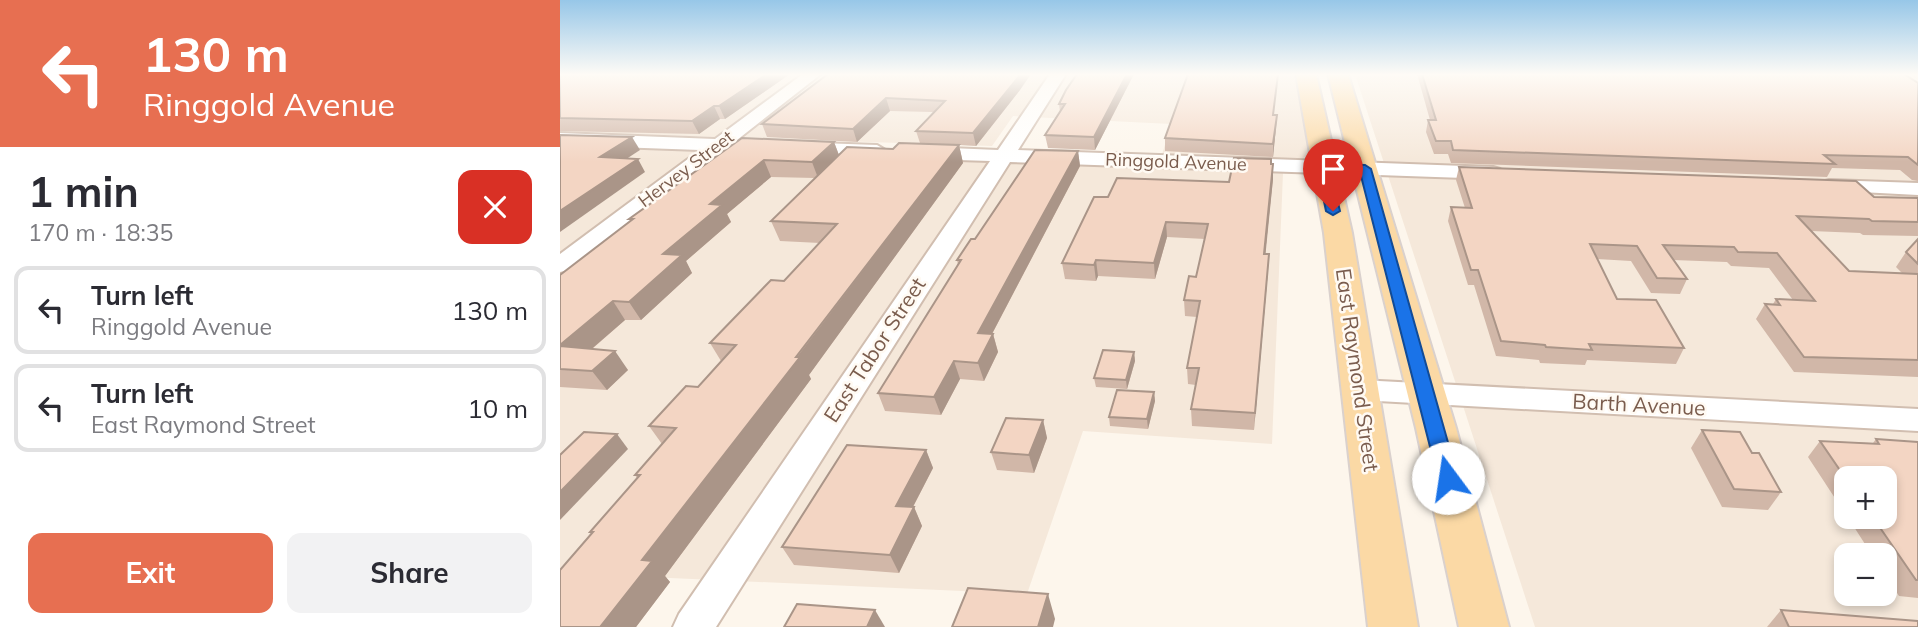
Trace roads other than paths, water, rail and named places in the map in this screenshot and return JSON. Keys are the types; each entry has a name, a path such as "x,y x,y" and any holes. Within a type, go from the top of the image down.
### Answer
{"main road":[{"name":"East Raymond Street","path":"1312,103 1338,233 1393,627"},
{"path":"1346,103 1426,393 1485,627"}],"street":[{"name":"Hervey Street","path":"560,265 774,103"},
{"name":"East Tabor Street","path":"692,627 1039,103"},
{"name":"Ringgold Avenue","path":"560,139 1513,174"},
{"path":"1806,185 1918,189"},
{"name":"Barth Avenue","path":"1360,390 1918,420"}]}
